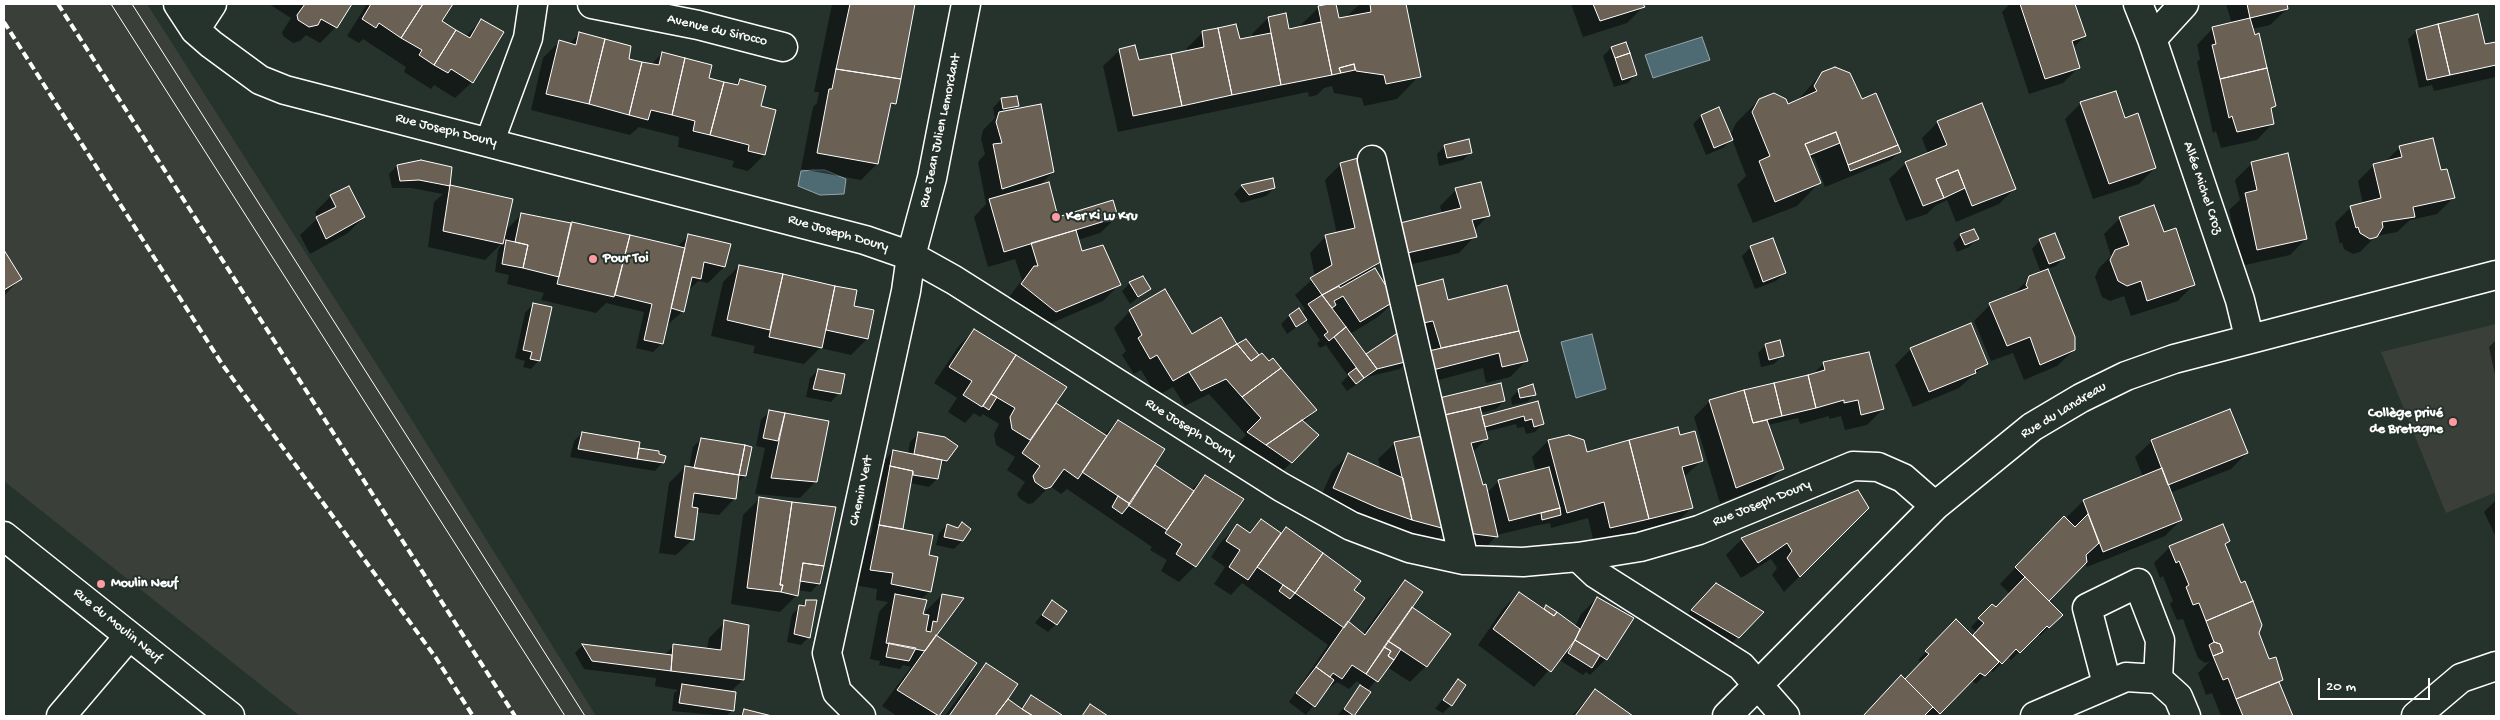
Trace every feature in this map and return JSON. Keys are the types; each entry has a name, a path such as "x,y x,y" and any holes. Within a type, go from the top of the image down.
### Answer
{"street":[{"name":"Rue Joseph Doury","path":"178,4 195,30 211,44 260,80 285,90 864,240 911,256 954,280 1288,492 1351,526 1409,548 1464,560 1523,562 1578,557 1640,547 1699,530 1854,466 1878,467 1903,478 1935,506"},
{"path":"195,30 212,4"},
{"path":"490,142 528,38 533,4"},
{"name":"Avenue du Sirocco","path":"592,4 698,25 782,46"},
{"name":"Rue Jean Julien Lemordant","path":"911,256 932,178 966,4"},
{"name":"Allée Michel Croz","path":"2138,4 2152,39 2240,300 2249,337"},
{"path":"2152,39 2184,4"},
{"path":"1372,160 1464,560"},
{"name":"Chemin Vert","path":"861,716 837,692 827,653 906,291 911,256"},
{"name":"Rue du Landreau","path":"1727,716 1935,506 2032,427 2081,398 2134,373 2249,337 2496,275"},
{"name":"Rue du Moulin Neuf","path":"4,536 230,716"},
{"path":"1578,557 1596,574 1728,656 1786,716"},
{"path":"2107,684 2088,608 2138,583 2160,640 2158,680"},
{"path":"61,716 129,636"},
{"path":"2416,716 2461,678 2496,666"},
{"path":"2035,716 2126,677 2158,680 2178,698 2186,716"}],"shaded area":[{"path":"4,4 147,4 405,409 596,716 300,716 4,481"},
{"name":"Collège privé de Bretagne","path":"2496,324 2496,497 2494,493 2446,513 2381,352"}],"water":[{"path":"1702,37 1710,60 1653,78 1645,55"},
{"path":"825,170 846,179 844,194 820,195 798,186 801,171"},
{"path":"1592,334 1606,389 1576,398 1561,342"}],"building":[{"path":"305,4 352,4 337,28 321,19 318,25 309,27 298,20 297,15"},
{"path":"371,4 423,4 401,38 379,23 376,28 362,19"},
{"path":"423,4 453,4 442,21 456,30 434,65 419,55 422,50 401,38"},
{"path":"850,4 915,4 901,79 836,69"},
{"path":"1336,4 1339,18 1371,12 1370,4 1406,4 1421,77 1386,84 1384,75 1356,71 1354,64 1339,68 1341,73 1332,75 1318,6"},
{"path":"1593,4 1643,4 1645,7 1600,21"},
{"path":"2020,4 2075,4 2086,36 2072,41 2080,68 2045,79"},
{"path":"2247,4 2287,4 2288,9 2250,18"},
{"path":"1286,13 1289,29 1321,22 1332,75 1281,85 1268,17"},
{"path":"2478,14 2485,44 2496,42 2496,65 2450,75 2438,24"},
{"path":"2250,18 2255,35 2259,33 2267,68 2220,79 2212,45 2216,44 2212,27"},
{"path":"481,19 504,32 473,83 451,69 448,73 434,65 456,30 470,38"},
{"path":"1236,24 1240,39 1271,33 1281,85 1232,95 1218,28"},
{"path":"2438,24 2450,75 2427,80 2416,30"},
{"path":"1218,28 1232,95 1182,106 1171,54 1204,47 1202,31"},
{"path":"579,32 605,39 589,104 546,94 559,40 576,45"},
{"path":"605,39 631,46 629,59 642,62 629,115 589,104"},
{"path":"1626,42 1630,53 1615,58 1611,47"},
{"path":"1135,45 1139,60 1171,54 1182,106 1133,116 1119,49"},
{"path":"662,52 685,58 672,115 651,110 648,120 629,115 642,62 659,65"},
{"path":"1630,53 1637,75 1622,80 1615,58"},
{"path":"685,58 712,65 709,78 724,82 710,135 693,131 695,121 672,115"},
{"path":"1354,64 1355,70 1341,73 1339,68"},
{"path":"1835,67 1850,73 1862,99 1876,93 1898,145 1848,165 1836,132 1805,144 1821,183 1775,202 1759,161 1770,156 1752,112 1759,99 1774,93 1786,99 1788,104 1817,91 1814,86 1822,72"},
{"path":"2267,68 2276,106 2271,108 2274,124 2237,132 2232,116 2229,118 2220,79"},
{"path":"836,69 901,79 896,104 891,103 878,164 817,153 829,89 832,89"},
{"path":"740,79 766,86 761,106 776,110 765,155 748,151 749,145 710,135 724,82 738,85"},
{"path":"2116,91 2125,118 2138,113 2156,168 2109,184 2080,102"},
{"path":"1017,96 1019,106 1003,109 1001,98"},
{"path":"1982,103 2016,189 1972,206 1958,170 1936,179 1944,198 1923,206 1905,162 1947,145 1937,121"},
{"path":"1041,104 1054,172 1002,189 993,144 1002,143 996,122 999,112"},
{"path":"1719,107 1733,140 1714,148 1701,115"},
{"path":"1836,132 1840,143 1810,155 1805,144"},
{"path":"2433,138 2441,170 2447,169 2455,198 2413,207 2415,217 2382,222 2383,227 2377,237 2370,239 2360,233 2358,227 2356,228 2350,206 2381,198 2373,164 2402,157 2399,146"},
{"path":"1469,139 1472,153 1447,158 1444,145"},
{"path":"1898,145 1901,152 1850,171 1848,165"},
{"path":"2288,153 2307,239 2257,250 2245,193 2257,190 2251,162"},
{"path":"1362,157 1386,259 1322,295 1310,278 1332,265 1325,235 1355,228 1340,163"},
{"path":"421,160 452,167 450,186 419,180 400,181 397,165"},
{"path":"1958,170 1965,188 1944,198 1936,179"},
{"path":"1273,178 1275,188 1249,195 1241,185"},
{"name":"Ker Ki Lu Kru","path":"1049,182 1058,217 1113,200 1118,217 1004,252 989,199"},
{"path":"1481,182 1490,216 1472,220 1477,237 1403,254 1396,224 1461,208 1455,188"},
{"path":"450,185 513,199 503,244 443,231"},
{"path":"349,186 365,217 326,239 316,217 336,207 330,195"},
{"path":"2154,205 2164,232 2176,228 2195,285 2147,301 2141,281 2127,286 2118,281 2110,260 2115,250 2129,245 2119,217"},
{"path":"521,213 571,223 559,277 523,268 528,245 515,242"},
{"name":"Pour Toi","path":"572,222 630,235 614,297 557,284"},
{"path":"1974,229 1979,239 1965,245 1960,234"},
{"path":"1076,230 1082,251 1103,245 1121,285 1056,312 1021,284 1034,266 1038,266 1031,243"},
{"path":"2055,233 2065,258 2049,264 2039,239"},
{"path":"688,234 731,244 725,267 704,262 701,279 692,277 684,312 671,308"},
{"path":"630,235 685,248 663,344 644,340 652,304 615,295"},
{"path":"1773,238 1786,273 1763,282 1750,246"},
{"path":"506,240 528,245 523,268 502,264"},
{"path":"4,250 22,279 4,290"},
{"path":"739,265 783,274 770,330 727,320"},
{"path":"1375,268 1395,301 1360,322 1343,296 1334,301 1336,305 1332,308 1322,295 1339,286 1340,288"},
{"path":"2048,269 2075,337 2075,350 2040,365 2030,337 2007,346 1989,303 2028,288 2026,285 2029,276"},
{"path":"783,274 835,286 822,348 769,337"},
{"path":"1143,276 1151,289 1138,297 1129,282"},
{"path":"1443,279 1448,300 1507,285 1519,331 1441,348 1433,321 1418,324 1409,288"},
{"path":"835,286 857,290 854,306 874,310 868,339 826,330"},
{"path":"1165,289 1192,334 1221,317 1237,344 1173,381 1157,355 1150,359 1138,338 1142,335 1129,310"},
{"path":"1322,295 1346,327 1329,341 1324,335 1328,332 1308,304"},
{"path":"533,303 552,307 540,361 530,359 532,352 523,350"},
{"path":"1299,308 1307,320 1296,327 1289,315"},
{"path":"1971,323 1988,364 1975,370 1976,373 1929,392 1910,348"},
{"path":"1346,327 1377,369 1364,378 1334,337"},
{"path":"974,329 1016,355 982,407 963,395 972,381 949,367"},
{"path":"1402,330 1409,361 1377,369 1366,354"},
{"path":"1519,331 1528,361 1502,367 1499,353 1429,371 1424,352"},
{"path":"1246,339 1259,355 1251,361 1237,344"},
{"path":"1780,340 1784,356 1769,360 1765,344"},
{"path":"1237,344 1251,361 1262,353 1269,361 1273,358 1281,368 1242,397 1226,379 1201,391 1189,372"},
{"path":"1869,352 1884,409 1861,415 1858,400 1844,403 1844,400 1816,408 1808,375 1825,370 1823,362"},
{"path":"1016,355 1067,387 1030,440 1012,429 1010,417 1015,408 991,394"},
{"path":"1281,368 1317,410 1266,445 1247,432 1261,418 1242,397"},
{"path":"1356,368 1364,378 1356,384 1348,374"},
{"path":"818,369 845,374 841,394 813,389"},
{"path":"1808,375 1816,408 1782,416 1774,383"},
{"path":"1501,383 1505,401 1440,416 1435,399"},
{"path":"1774,383 1782,416 1753,423 1744,390"},
{"path":"1533,384 1536,395 1520,398 1518,389"},
{"path":"1744,390 1753,423 1767,420 1784,469 1736,488 1709,400"},
{"path":"991,394 997,397 989,410 983,406"},
{"path":"1538,401 1544,424 1534,427 1532,419 1525,421 1524,416 1485,427 1482,416"},
{"path":"1056,403 1107,436 1078,479 1064,469 1051,487 1045,489 1035,482 1033,476 1040,466 1022,453"},
{"path":"1480,407 1488,439 1471,443 1483,485 1486,484 1498,537 1467,533 1440,416"},
{"path":"2230,409 2248,453 2168,485 2151,440"},
{"path":"769,410 785,413 778,441 763,438"},
{"path":"785,413 829,421 817,482 771,478"},
{"path":"1118,420 1165,449 1130,504 1082,472"},
{"path":"1302,420 1319,435 1292,463 1266,445"},
{"path":"1678,427 1680,435 1695,431 1703,461 1682,467 1693,508 1649,519 1629,440"},
{"path":"582,432 640,442 637,459 578,449"},
{"path":"918,432 945,437 958,446 947,461 914,454"},
{"path":"1427,435 1449,530 1412,520 1394,442"},
{"path":"1569,435 1584,440 1587,452 1629,440 1649,519 1610,528 1604,502 1567,513 1548,440"},
{"path":"701,438 745,445 739,475 694,468"},
{"path":"745,445 752,447 746,476 739,475"},
{"path":"639,448 659,451 659,454 666,456 664,463 637,459"},
{"path":"893,450 942,460 938,479 913,475 913,471 890,466"},
{"path":"1348,453 1403,478 1412,520 1378,508 1333,488"},
{"path":"1155,465 1194,491 1167,530 1128,505"},
{"path":"685,466 739,475 736,499 694,493 692,507 698,508 694,540 675,537"},
{"path":"890,466 913,471 903,529 879,525"},
{"path":"1549,467 1560,508 1509,521 1498,480"},
{"path":"2162,468 2182,520 2103,552 2083,500"},
{"path":"1205,475 1244,499 1196,567 1176,554 1182,544 1165,533"},
{"path":"1858,490 1869,508 1800,577 1787,558 1792,551 1787,543 1758,563 1741,538"},
{"path":"1118,496 1130,504 1122,514 1112,507"},
{"path":"759,497 792,502 780,585 783,585 781,592 747,588"},
{"path":"792,502 836,507 824,566 803,563 798,596 781,592 783,585 780,585"},
{"path":"1560,508 1561,515 1542,520 1541,513"},
{"path":"2088,514 2099,543 2086,555 2087,562 2049,601 2015,567 2064,516 2075,527"},
{"path":"1261,519 1281,533 1248,580 1229,567 1240,550 1226,541 1237,524 1250,533"},
{"path":"962,522 971,529 963,541 944,537 947,524 958,528"},
{"path":"2223,524 2230,541 2225,544 2241,583 2245,581 2253,601 2206,621 2199,603 2193,605 2186,587 2189,585 2179,561 2176,563 2169,546"},
{"path":"879,525 933,535 929,555 938,557 931,592 891,584 893,573 870,570"},
{"path":"1286,527 1323,553 1295,593 1257,567"},
{"path":"1323,553 1361,581 1354,590 1365,598 1344,628 1295,593"},
{"path":"803,563 824,566 820,584 800,581"},
{"path":"2025,577 2063,615 2049,628 2047,626 2020,653 2016,649 2002,664 1973,635 1984,623 1978,618 1992,604 1996,607"},
{"path":"1405,580 1423,592 1366,674 1352,665 1342,679 1333,673 1330,677 1316,667 1348,621 1365,635"},
{"path":"1716,583 1764,612 1739,638 1691,610"},
{"path":"1283,585 1295,593 1290,599 1279,591"},
{"path":"1519,592 1554,616 1557,612 1580,629 1575,640 1551,672 1493,629"},
{"path":"895,594 927,600 923,614 929,615 926,631 931,632 933,621 937,622 942,594 964,598 925,651 886,643"},
{"path":"1597,597 1634,618 1607,660 1575,640"},
{"path":"806,600 817,600 810,638 794,634 799,605 805,606"},
{"path":"1052,600 1067,611 1057,625 1042,615"},
{"path":"2253,601 2262,625 2259,633 2269,659 2276,657 2283,680 2236,699 2228,678 2223,680 2213,656 2223,652 2220,644 2214,642 2206,621"},
{"path":"1546,605 1557,612 1554,616 1544,609"},
{"path":"1412,607 1451,634 1427,667 1388,641"},
{"path":"1956,619 1999,662 1985,676 1980,673 1940,714 1905,679 1929,654 1925,651"},
{"path":"724,620 749,625 744,680 671,671 673,644 721,650"},
{"path":"936,635 977,663 939,716 897,690"},
{"path":"1575,640 1600,655 1592,668 1568,653"},
{"path":"1388,641 1401,649 1394,660 1388,656 1391,651 1384,647"},
{"path":"2214,642 2220,644 2223,652 2213,656 2209,645"},
{"path":"889,643 916,648 909,661 886,657"},
{"path":"582,644 672,655 671,671 592,661"},
{"path":"1384,647 1391,651 1388,656 1394,660 1378,682 1366,674"},
{"path":"986,663 1018,684 1008,699 995,716 949,716"},
{"path":"1316,667 1334,680 1315,707 1296,693"},
{"path":"1901,675 1933,707 1924,716 1863,716"},
{"path":"1458,679 1466,685 1452,706 1443,700"},
{"path":"2279,682 2293,716 2243,716 2236,699"},
{"path":"682,684 736,692 734,711 679,703"},
{"path":"1360,685 1371,692 1354,716 1344,709"},
{"path":"1595,689 1633,716 1575,716"},
{"path":"1031,695 1062,716 1033,716 1022,709"},
{"path":"1008,699 1022,709 1033,716 995,716"},
{"path":"1090,704 1108,716 1082,716"},
{"path":"744,709 772,716 742,716"}],"tram line":[{"path":"111,4 565,716"},
{"path":"132,4 585,716"}],"railway":[{"path":"58,4 515,716"},
{"path":"4,22 222,364 436,658 473,716"}],"place":[{"name":"Ker Ki Lu Kru","path":"1056,217"},
{"name":"Pour Toi","path":"593,259"},
{"name":"Collège privé de Bretagne","path":"2453,422"},
{"name":"Moulin Neuf","path":"101,584"}]}
